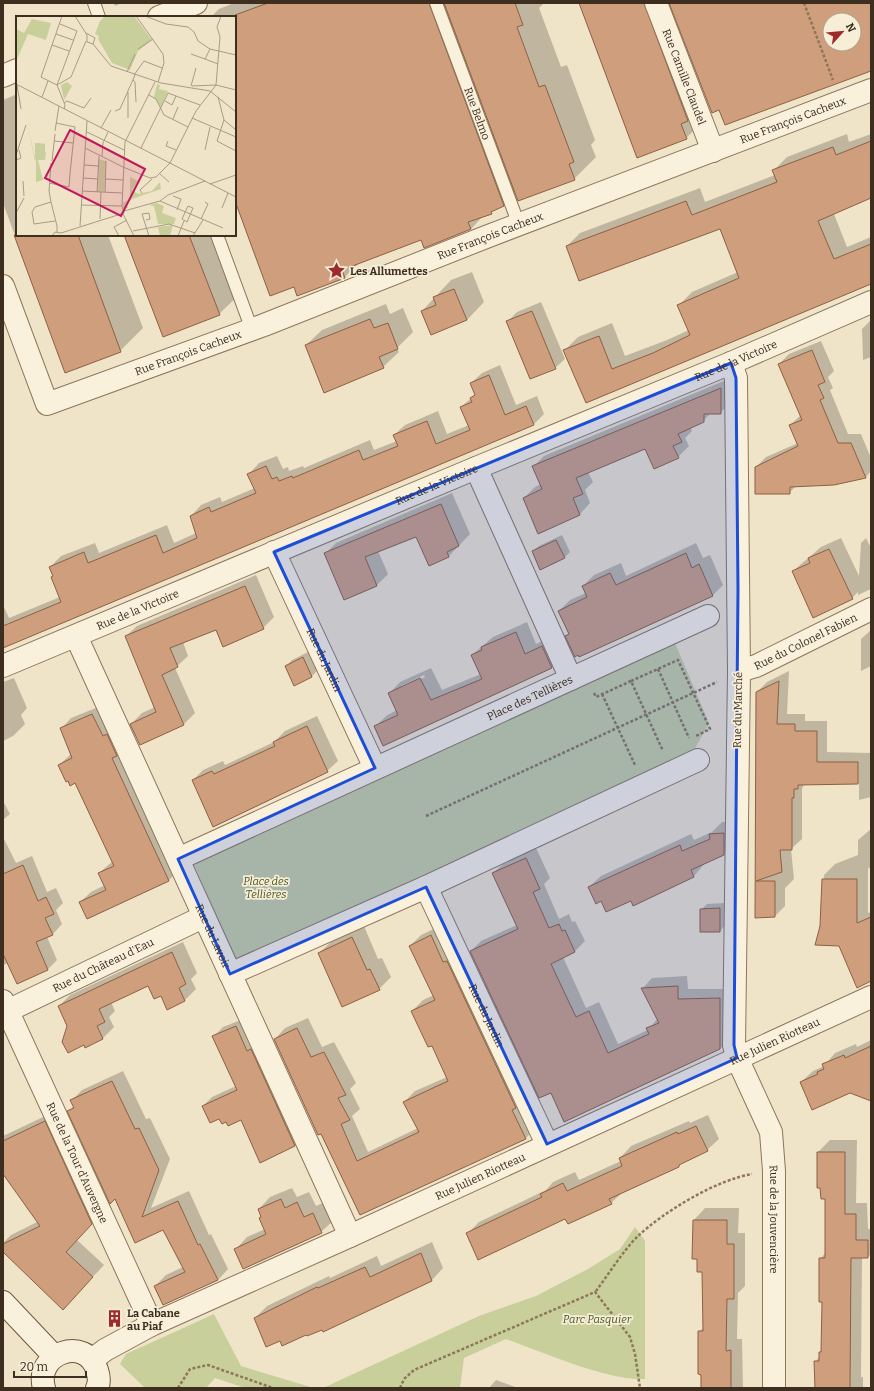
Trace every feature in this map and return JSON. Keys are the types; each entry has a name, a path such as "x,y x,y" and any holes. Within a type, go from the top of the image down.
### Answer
{"street":[{"path":"162,16 196,3"},
{"name":"Rue Camille Claudel","path":"656,3 713,151"},
{"path":"3,76 16,70"},
{"name":"Rue François Cacheux","path":"3,286 47,404 252,330 519,225 871,90"},
{"name":"Rue de la Victoire","path":"3,666 730,363 871,302"},
{"name":"Rue du Marché","path":"730,363 736,378 739,671 734,1045 737,1058"},
{"path":"476,468 571,679"},
{"name":"Rue du Jardin","path":"274,552 375,768"},
{"name":"Rue du Colonel Fabien","path":"739,671 756,666 871,610"},
{"name":"Place des Tellières","path":"178,859 708,616"},
{"name":"Rue du Lavoir","path":"76,636 203,917 350,1236"},
{"path":"230,974 426,887 698,760"},
{"name":"Rue du Jardin","path":"426,887 547,1144"},
{"name":"Rue du Château d'Eau","path":"5,1008 203,917"},
{"name":"Rue Julien Riotteau","path":"92,1360 105,1350 150,1325 350,1236 547,1144 871,997"},
{"name":"Rue de la Tour d'Auvergne","path":"5,1008 148,1316 150,1325"},
{"name":"Rue de la Jouvencière","path":"737,1058 771,1132 774,1171 774,1388"},
{"path":"3,1302 54,1356"},
{"path":"44,1388 42,1375 46,1364 54,1356 62,1352 72,1350 82,1352 92,1360 99,1376 97,1388"}],"lane":[{"path":"94,3 99,16"},
{"name":"Rue Belmo","path":"436,3 519,225"},
{"path":"217,236 252,330"}],"path":[{"path":"804,3 841,101"},
{"path":"596,697 678,660 710,729 683,742"},
{"path":"658,669 690,739"},
{"path":"426,816 739,671"},
{"path":"631,681 663,752 670,748"},
{"path":"602,694 635,765"},
{"path":"400,1388 404,1379 414,1370 596,1292 636,1238 683,1202 738,1176 758,1173"},
{"path":"596,1292 630,1337 635,1354 640,1388"},
{"path":"178,1388 190,1369 208,1365 274,1388"}],"highlighted area":[{"path":"731,363 736,378 738,589 734,1045 737,1058 547,1144 426,887 230,974 178,859 375,768 274,552"}],"green space":[{"name":"Place des Tellières","path":"675,643 709,723 693,752 641,774 643,780 635,777 236,961 193,862 590,683"},
{"name":"Parc Pasquier","path":"635,1227 645,1241 645,1379 630,1378 594,1371 506,1339 464,1358 460,1388 323,1388 479,1316 536,1296 588,1269 620,1249"},
{"path":"214,1314 241,1366 314,1388 245,1388 215,1378 206,1388 145,1388 120,1364 126,1354"}],"building":[{"path":"268,3 429,3 504,206 491,212 492,214 468,222 471,229 424,248 421,240 342,270 345,278 297,296 294,287 270,296 236,204 235,15"},
{"path":"444,3 515,3 523,25 517,27 539,87 545,85 574,162 569,164 575,180 518,201"},
{"path":"579,3 644,3 688,121 681,124 687,139 637,158"},
{"path":"669,3 871,3 871,71 725,125 719,110 712,113"},
{"path":"871,141 871,198 818,221 834,259 871,244 871,284 586,403 563,350 599,336 612,369 653,353 690,335 677,305 739,278 720,229 579,281 566,246 686,201 692,215 777,182 772,170 833,147 836,155"},
{"path":"14,235 78,236 121,352 65,373"},
{"path":"124,236 189,236 220,315 163,337"},
{"path":"454,289 467,320 431,335 421,311 436,305 433,297"},
{"path":"532,311 556,369 530,379 506,321"},
{"path":"370,319 374,328 388,323 398,349 379,357 384,368 324,393 305,345"},
{"path":"812,350 825,382 818,385 824,398 820,400 838,443 851,443 866,478 834,485 790,487 790,494 755,494 755,467 798,446 789,425 802,420 778,364"},
{"path":"489,375 505,415 526,406 534,425 3,648 3,626 61,602 51,577 53,576 49,567 84,552 88,563 156,535 163,553 197,538 190,516 209,507 211,512 256,493 247,474 266,466 272,479 277,477 279,481 292,476 293,478 359,450 363,460 398,446 393,435 427,421 436,444 470,430 460,407 472,402 470,398 475,395 470,383"},
{"path":"721,388 721,414 704,414 704,422 678,434 682,442 673,446 679,458 654,469 645,449 576,478 583,494 573,498 580,515 538,534 523,498 542,489 532,466"},
{"path":"441,504 459,546 447,552 449,557 429,566 416,537 365,557 377,586 344,600 324,553"},
{"path":"556,540 565,558 540,570 532,551"},
{"path":"829,549 853,599 813,618 792,571 810,563 808,558"},
{"path":"686,553 692,568 699,564 713,596 579,657 578,655 575,657 565,636 569,634 558,611 587,597 582,586 610,573 616,585"},
{"path":"245,586 264,629 223,647 216,630 170,648 178,667 162,675 184,725 140,745 130,724 156,712 125,636"},
{"path":"516,632 525,654 542,646 552,668 383,746 374,726 398,715 388,693 420,678 431,700 482,679 471,655 482,650 481,647"},
{"path":"303,657 312,677 294,686 285,666"},
{"path":"779,681 777,724 795,724 795,731 817,731 817,762 858,762 858,784 798,785 798,789 794,789 794,798 792,798 792,850 780,850 782,872 756,881 775,881 775,917 755,918 756,692"},
{"path":"92,714 103,736 107,734 117,756 112,758 169,881 87,919 79,902 106,890 98,873 114,866 75,783 70,786 68,781 66,782 58,765 72,758 60,728"},
{"path":"307,726 328,772 213,827 192,780 212,771 214,774 275,746 273,742"},
{"path":"724,833 724,855 691,870 694,877 633,906 631,901 606,912 601,901 596,904 588,887 680,845 682,851 710,839 709,834"},
{"path":"526,858 540,889 533,892 549,928 559,924 562,931 565,930 575,952 551,964 576,1017 589,1011 608,1053 649,1034 646,1028 659,1023 641,988 678,986 678,999 720,998 720,1049 564,1122 551,1093 539,1098 470,951 518,929 492,873"},
{"path":"23,865 38,901 46,897 54,914 45,918 53,935 36,942 48,970 17,984 3,954 3,874"},
{"path":"822,879 857,879 857,923 871,917 871,981 857,988 839,946 815,945 820,926"},
{"path":"720,908 720,932 700,932 700,909"},
{"path":"431,935 443,962 447,961 516,1108 512,1110 526,1139 360,1215 321,1134 318,1135 274,1039 297,1028 311,1057 324,1052 346,1095 338,1098 350,1120 341,1124 357,1161 419,1132 403,1102 448,1081 432,1046 428,1047 411,1011 435,1000 409,946"},
{"path":"352,937 367,970 370,969 380,990 342,1007 318,953"},
{"path":"172,952 186,984 179,988 185,1001 167,1010 161,996 154,999 148,986 99,1009 105,1022 97,1026 103,1039 85,1048 84,1045 68,1053 62,1042 67,1026 58,1006"},
{"path":"236,1026 247,1051 251,1049 295,1146 260,1163 241,1120 228,1126 226,1122 222,1124 219,1119 210,1123 202,1106 237,1090 212,1036"},
{"path":"871,1046 871,1101 850,1093 812,1110 800,1082 818,1074 817,1072 824,1069 822,1064 844,1055 845,1058"},
{"path":"112,1081 135,1129 139,1128 159,1170 142,1217 178,1201 198,1245 200,1244 218,1280 163,1305 154,1286 185,1272 163,1230 135,1243 115,1199 110,1204 67,1111 74,1108 70,1100"},
{"path":"45,1121 92,1224 66,1252 93,1277 63,1310 3,1252 3,1244 40,1226 3,1174 3,1141"},
{"path":"696,1126 708,1151 679,1165 679,1167 609,1199 612,1204 568,1224 565,1219 478,1260 466,1233 542,1197 540,1194 563,1183 567,1191 622,1166 619,1158 677,1132 678,1134"},
{"path":"817,1152 845,1152 845,1214 856,1214 856,1240 868,1240 868,1258 851,1258 850,1388 815,1388 814,1361 819,1361 819,1352 821,1352 822,1302 819,1302 819,1258 825,1258 825,1199 821,1199 820,1188 817,1188"},
{"path":"281,1199 285,1208 297,1202 304,1217 313,1213 322,1233 243,1269 234,1249 266,1234 259,1218 261,1217 258,1209"},
{"path":"693,1220 727,1220 727,1244 734,1244 734,1299 727,1299 726,1351 731,1350 731,1388 701,1388 701,1375 698,1374 698,1331 703,1331 702,1272 697,1272 697,1259 692,1259"},
{"path":"421,1253 432,1281 323,1332 322,1330 307,1336 306,1335 282,1346 280,1341 266,1347 254,1318 317,1287 318,1288 365,1267 370,1277"}],"place":[{"name":"Les Allumettes","path":"337,271"},
{"name":"La Cabane au Piaf","path":"114,1319"}]}
